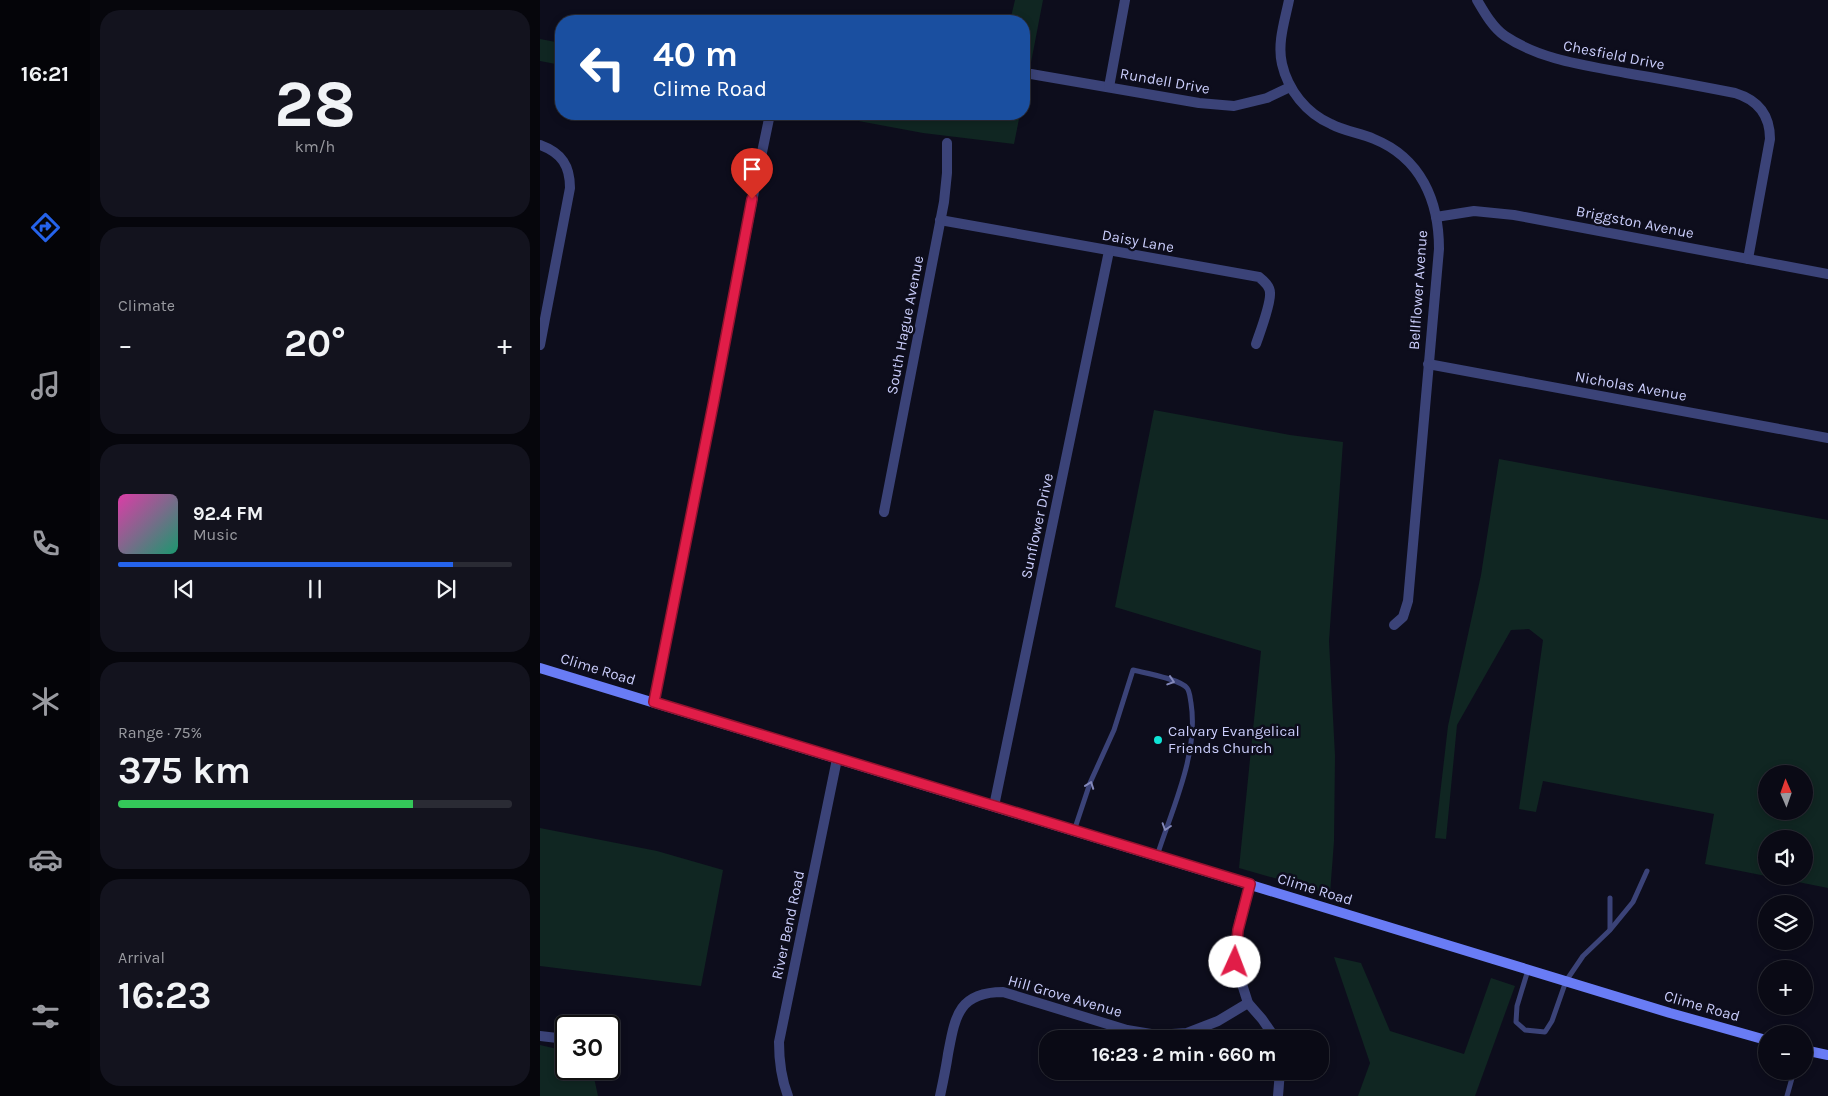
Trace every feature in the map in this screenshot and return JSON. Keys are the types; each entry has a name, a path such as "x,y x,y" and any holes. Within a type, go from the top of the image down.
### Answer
{"main road":[{"name":"Clime Road","path":"540,668 1566,981 1758,1038"},
{"path":"1813,1052 1828,1055"}],"street":[{"path":"1109,87 1125,0"},
{"name":"Bellflower Avenue","path":"1289,0 1281,51 1282,64 1290,87 1300,102 1319,118 1331,125 1373,138 1401,154 1423,179 1430,195 1439,232 1408,601 1403,617 1394,625"},
{"name":"Chesfield Drive","path":"1477,0 1503,35 1529,50 1580,64 1735,93 1746,96 1762,109 1770,128 1770,139 1748,259"},
{"name":"Rundell Drive","path":"1032,74 1199,103 1234,106 1267,98 1290,87"},
{"path":"654,702 769,120"},
{"name":"South Hague Avenue","path":"884,512 940,220 947,173 946,143"},
{"path":"540,145 551,149 565,162 570,175 570,188 540,345"},
{"name":"Briggston Avenue","path":"1436,217 1474,211 1514,215 1828,274"},
{"name":"Daisy Lane","path":"940,220 1258,277 1266,283 1270,292 1269,302 1256,344"},
{"name":"Sunflower Drive","path":"994,806 1109,251"},
{"name":"Nicholas Avenue","path":"1428,364 1828,438"},
{"name":"River Bend Road","path":"788,1096 782,1080 779,1042 837,759"},
{"path":"1250,884 1240,919 1236,940 1235,962 1248,1003 1270,1030"},
{"name":"Hill Grove Avenue","path":"940,1096 954,1022 960,1010 978,995 990,992 1003,992 1127,1030 1157,1035 1187,1033 1218,1021 1248,1003"},
{"path":"540,1036 555,1038"},
{"path":"1278,1096 1279,1080"}],"lane":[{"path":"1074,831 1090,783 1114,730 1133,670 1176,682 1184,685 1189,690 1194,721 1188,762 1157,856"},
{"path":"1528,969 1517,1006 1516,1022 1525,1030 1545,1032 1552,1021 1566,981 1583,956 1610,930 1633,902 1647,871"},
{"path":"1610,898 1610,930"},
{"path":"1787,1096 1791,1080"}],"green space":[{"path":"1015,0 1043,0 1030,68 1030,15 1011,15"},
{"path":"540,39 555,42 555,64 540,61"},
{"path":"853,120 1019,120 1014,144 923,133"},
{"path":"1154,410 1290,435 1343,442 1329,641 1335,756 1334,841 1330,894 1239,868 1261,651 1115,607"},
{"path":"1499,459 1828,520 1828,888 1813,885 1813,830 1758,830 1758,874 1705,864 1714,814 1543,781 1536,812 1519,809 1543,640 1529,629 1511,630 1457,725 1446,839 1435,838 1448,726 1481,575"},
{"path":"540,828 657,851 723,870 701,986 540,966"},
{"path":"1334,957 1361,963 1390,1031 1464,1054 1491,978 1515,986 1475,1096 1358,1096 1370,1063"},
{"path":"540,1045 555,1048 555,1080 595,1080 598,1096 540,1096"}],"place":[{"name":"Calvary Evangelical Friends Church","path":"1158,740"}],"route":[{"path":"752,199 654,702 1250,884 1240,919 1236,940 1235,962"}]}
